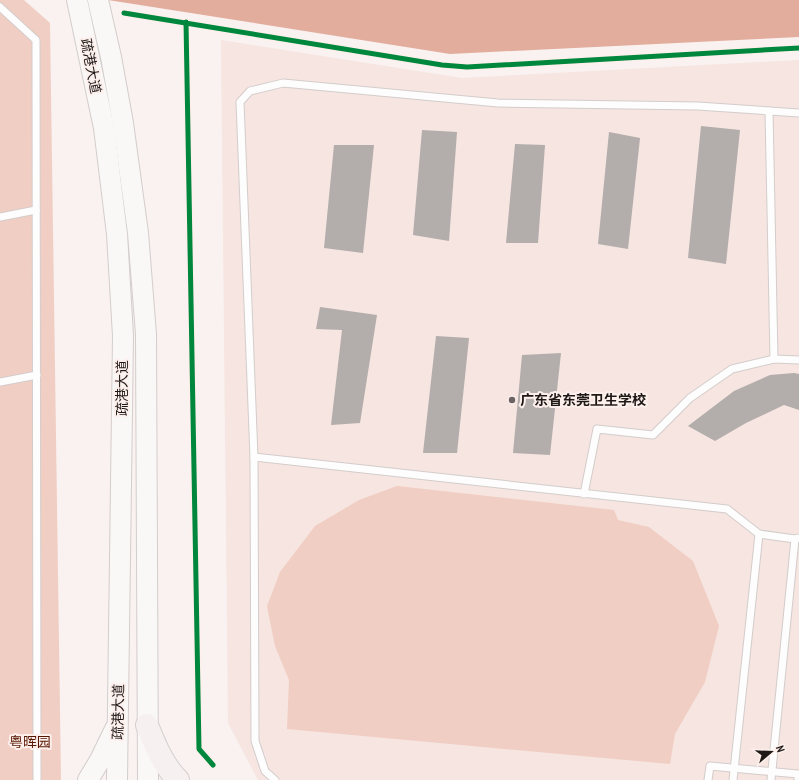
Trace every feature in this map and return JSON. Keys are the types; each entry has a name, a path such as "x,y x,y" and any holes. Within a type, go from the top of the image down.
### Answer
{"main road":[{"name":"疏港大道","path":"77,0 104,128 117,234 122,336 117,780"},
{"name":"疏港大道","path":"98,0 111,57 123,123 138,233 146,334 148,780"},
{"path":"88,780 100,760 118,722"},
{"path":"147,725 165,763 178,780"}],"lane":[{"path":"0,8 36,40 37,780"},
{"path":"275,780 265,771 254,741 254,457 240,102 250,91 283,83 498,104 698,106 799,113"},
{"path":"769,111 774,360"},
{"path":"0,217 36,210"},
{"path":"584,494 597,429 653,435 690,398 732,369 774,360 799,360"},
{"path":"0,382 37,375"},
{"path":"254,457 727,509 759,534 797,538 771,780"},
{"path":"733,780 759,534"},
{"path":"708,780 710,766 798,774 798,780"}],"shaded area":[{"path":"108,0 799,0 799,37 450,54"},
{"name":"广东省东莞卫生学校","path":"221,40 462,78 799,60 799,780 258,780 228,723"}],"green space":[{"name":"粤晖园","path":"0,0 24,0 50,23 61,780 0,780"},
{"path":"397,486 614,510 618,520 649,527 693,561 719,626 705,682 675,734 670,764 287,729 289,680 275,646 267,606 280,572 315,526 359,500"}],"building":[{"path":"701,126 740,130 726,264 688,258"},
{"path":"422,130 457,132 449,241 413,235"},
{"path":"609,132 640,138 628,249 598,244"},
{"path":"515,144 545,145 538,243 506,243"},
{"path":"334,145 374,145 363,253 324,248"},
{"path":"320,307 377,315 360,423 331,425 342,330 316,329"},
{"path":"436,336 469,338 457,453 423,453"},
{"path":"561,353 550,455 513,453 522,355"},
{"path":"799,374 799,410 784,405 746,423 715,441 688,426 734,391 770,375"}],"cycle path":[{"path":"124,13 442,65 467,67 799,48"},
{"path":"186,22 199,749 213,765"}],"place":[{"name":"广东省东莞卫生学校","path":"512,400"}]}
